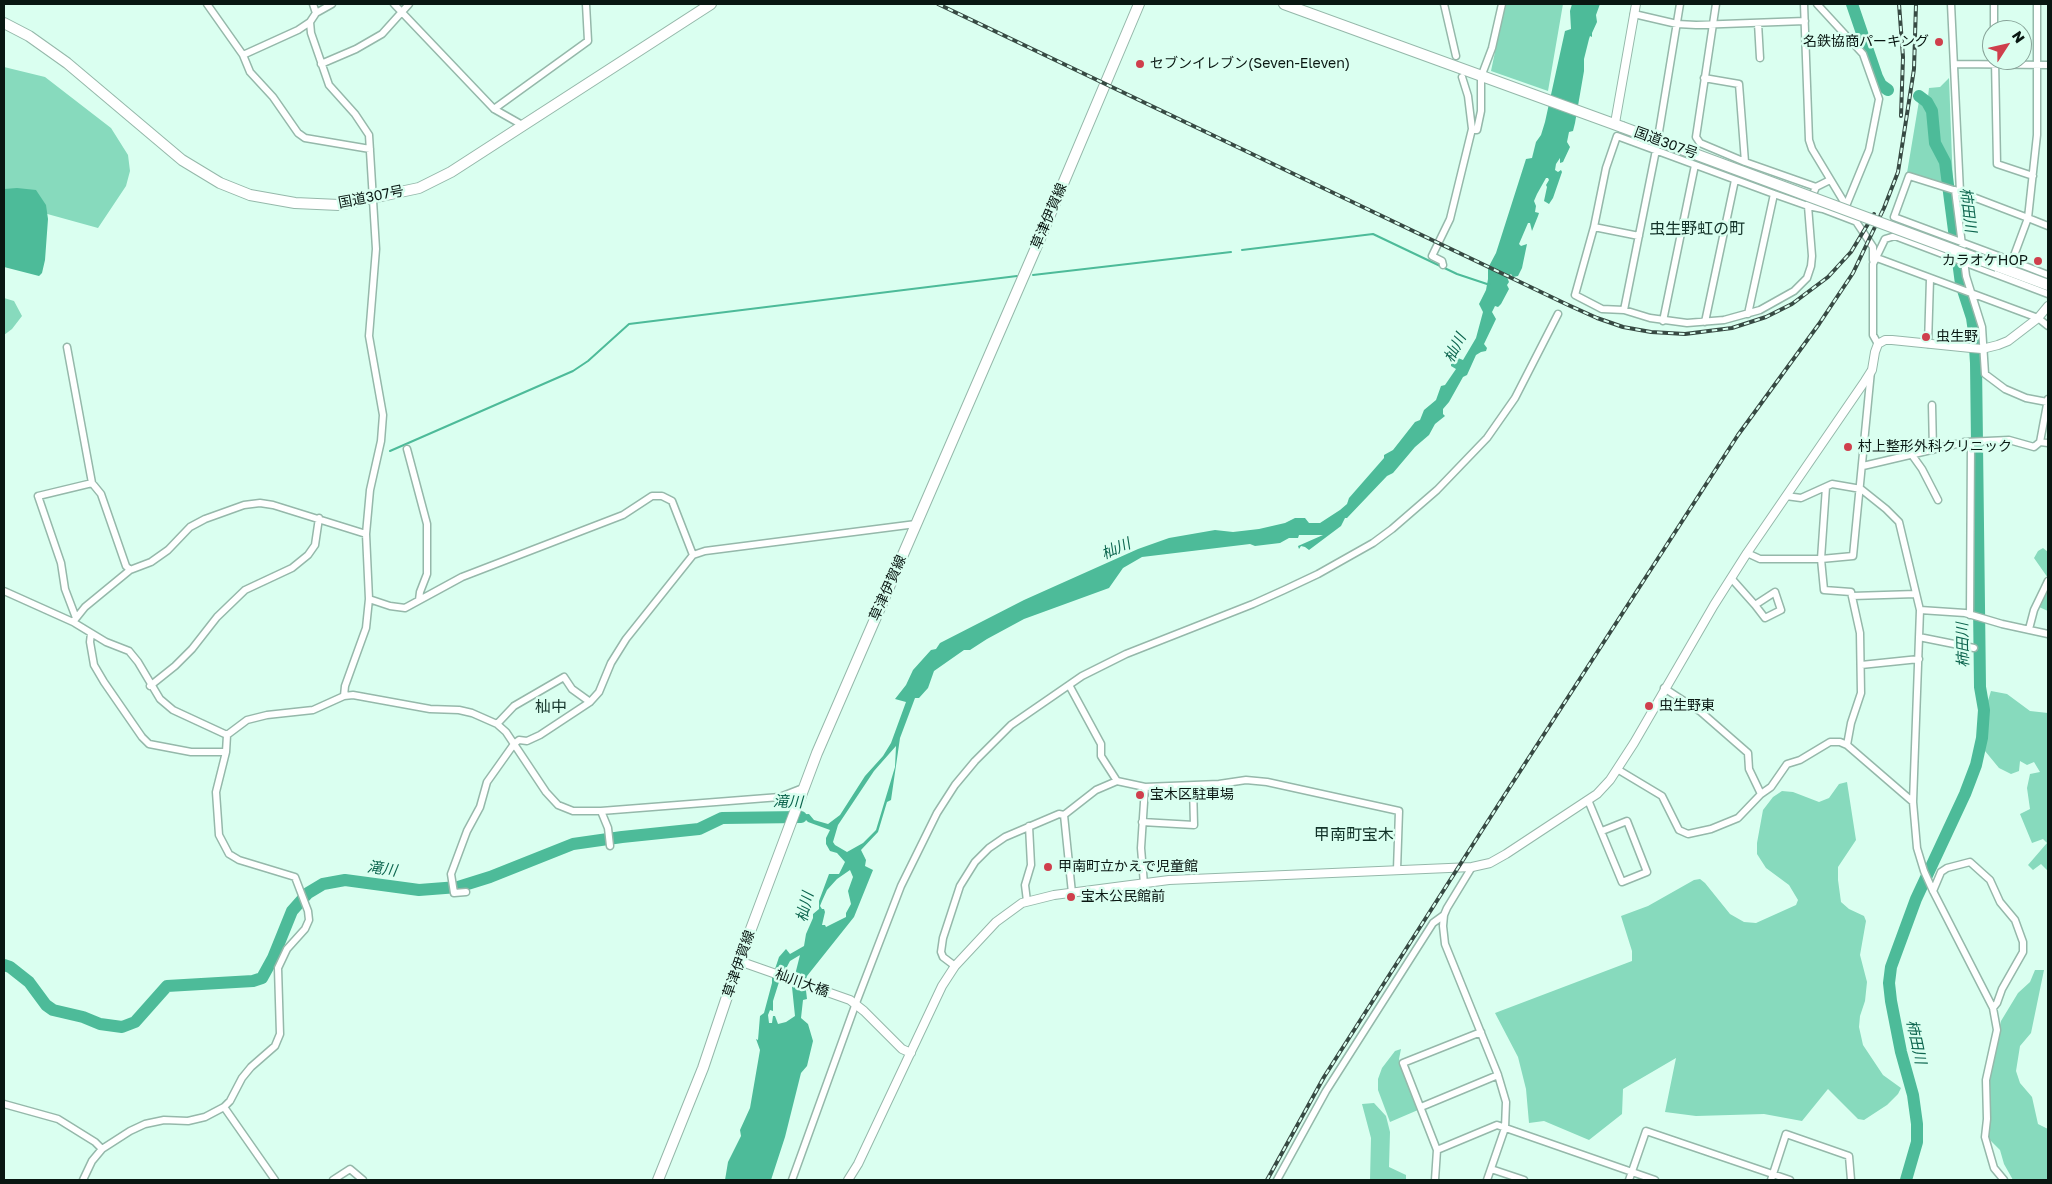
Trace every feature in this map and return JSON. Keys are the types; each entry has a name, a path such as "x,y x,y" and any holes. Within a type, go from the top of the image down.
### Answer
{"main road":[{"name":"国道307号","path":"4,23 29,36 67,63 182,160 220,183 250,194 295,203 339,205 419,188 443,176 524,126 647,43 711,4"},
{"name":"草津伊賀線","path":"658,1180 706,1059 739,961 797,802 1139,4"},
{"name":"国道307号","path":"1284,4 1619,125 2048,284"}],"street":[{"path":"208,4 243,55 250,72 259,84 273,96 298,133 305,138 370,149"},
{"path":"313,4 316,13"},
{"path":"243,55 298,30 310,22 316,13 332,4"},
{"path":"394,4 494,109 524,126"},
{"path":"321,64 356,49 382,34 409,4"},
{"path":"494,109 588,41 586,4"},
{"path":"1444,4 1456,56"},
{"path":"1472,129 1477,130 1485,78 1502,4"},
{"path":"1619,125 1636,4"},
{"path":"1624,310 1656,150 1680,4"},
{"path":"1716,4 1696,137 1700,143 1745,162 1816,187"},
{"path":"1804,4 1809,140 1812,149 1830,180 1873,247 1875,261 1873,335 1878,344"},
{"path":"1817,4 1863,54 1879,99 1869,150 1846,206"},
{"path":"1863,466 1971,442 2009,440 2034,447 2040,442 2048,400 2016,394 1992,381 1985,374 1981,349 1982,327 1962,262 1957,191 1955,64 1951,4"},
{"path":"1994,4 1994,20"},
{"path":"2012,260 2028,218 2033,176 2037,135 2037,4"},
{"path":"1634,14 1677,24 1713,25 1805,20"},
{"path":"310,22 321,64 329,84 366,128 369,135 376,248 369,336 383,415 383,430 370,490 366,534 369,599 366,628 345,686 344,696"},
{"path":"1758,23 1760,58"},
{"path":"1955,64 1982,63"},
{"path":"2032,65 2048,65"},
{"path":"1995,70 1998,164 2033,176"},
{"path":"1443,265 1442,261 1432,256 1450,219 1472,129 1472,115 1462,77"},
{"path":"1704,78 1739,84 1745,162"},
{"path":"1830,180 1816,187 1808,206 1812,256 1807,278 1799,287 1787,295 1748,314 1724,320 1705,322 1663,321 1624,310 1602,309 1576,295 1594,227 1606,168 1618,136 1735,180 1808,206 1823,209 1856,222"},
{"path":"1663,321 1695,165"},
{"path":"2048,226 1957,191 1909,176 1894,217 2048,275"},
{"path":"1705,322 1735,180"},
{"path":"1748,314 1774,194"},
{"path":"1594,227 1639,236"},
{"path":"1875,261 1885,239 1895,236 2048,294"},
{"path":"1875,261 1958,288 2038,318 2048,326"},
{"path":"1928,344 1930,279"},
{"path":"1747,553 1760,559 1821,559 1853,556 1874,352 1878,344 1885,340 1892,340 1981,349 2008,341 2038,318 2048,306"},
{"path":"792,1180 853,1002 901,886 944,801 975,761 1001,734 1069,685 1126,654 1254,604 1318,574 1373,543 1392,529 1437,490 1487,438 1519,391 1558,314"},
{"path":"67,347 92,483 101,494 126,566 130,570"},
{"path":"848,1180 858,1164 942,986 955,966 1003,916 1027,901 1072,893 1203,878 1472,867 1490,863 1506,854 1588,800 1605,786 1618,769 1664,688 1731,578 1872,370"},
{"path":"1932,405 1933,450"},
{"path":"1971,442 1972,616"},
{"path":"2040,442 2048,444"},
{"path":"407,449 427,524 427,574 419,600"},
{"path":"1912,455 1922,469 1938,500"},
{"path":"75,620 65,589 61,563 38,496 92,483"},
{"path":"1786,496 1801,498 1832,484 1861,489 1899,522 1920,610 1913,802 1917,848 1924,871 1932,888 1993,1008 1997,1030 1986,1080 1987,1119 1985,1137 1994,1168 2004,1180"},
{"path":"1826,487 1821,559 1824,590 1851,592 1860,633 1860,693 1847,745"},
{"path":"369,599 390,606 405,608 462,577 624,515 652,496 662,496 672,501 693,555"},
{"path":"75,620 86,607 130,570 151,562 168,550 190,527 205,519 244,505 273,505 366,534"},
{"path":"150,686 175,666 216,617 245,590 292,568 308,555 315,545 319,518"},
{"path":"466,892 454,893 451,877 467,831 480,807 488,782 514,744 519,740 527,741 540,736 590,702 599,692 611,662 626,640 693,555 705,551 916,524"},
{"path":"1731,578 1755,605"},
{"path":"2030,629 2034,610 2048,581"},
{"path":"4,591 75,620 106,642 129,651 138,662 150,686 160,699 173,710 228,735"},
{"path":"1852,596 1916,594"},
{"path":"1920,610 1965,613 2048,634"},
{"path":"91,633 90,642 94,665 142,737 149,744 192,752 226,752"},
{"path":"1919,637 1974,648"},
{"path":"1861,665 1918,659"},
{"path":"496,724 514,706 564,677 572,689 590,702"},
{"path":"1069,685 1101,744 1101,756 1117,781"},
{"path":"1664,688 1701,712 1748,753 1749,769 1761,794"},
{"path":"84,1180 92,1161 102,1150 130,1131 145,1124 164,1120 188,1121 205,1117 224,1107 230,1101 250,1067 275,1046 280,1034 278,968 287,949 305,930 309,920 308,911 295,877 240,860 228,854 219,835 216,792 226,752 228,735 247,720 267,715 313,710 344,696 353,695 430,709 459,710 472,713 496,724 506,732 536,778 558,805 573,811 601,811 767,798 780,796 803,788"},
{"path":"1618,769 1662,796 1667,803 1675,824 1684,834 1711,828 1738,818 1761,794 1771,787 1787,764 1800,760 1830,742 1840,742 1847,745 1913,802"},
{"path":"955,966 943,957 941,952 953,904 964,876 975,862 989,848 1005,837 1059,814 1064,815 1096,790 1117,781 1144,787 1194,786 1239,781 1267,782 1399,811 1397,870"},
{"path":"1142,822 1194,825 1194,786"},
{"path":"1144,787 1142,822 1144,884"},
{"path":"1588,800 1622,882 1647,872 1627,821 1602,831"},
{"path":"601,811 608,828 610,844"},
{"path":"1064,815 1072,893"},
{"path":"1027,901 1025,885 1031,865 1029,826"},
{"path":"1932,888 1941,872 1947,868 1970,862 1990,880 2000,902 2014,920 2023,942 2023,952 1993,1008"},
{"path":"1472,867 1444,915 1442,926 1445,944 1498,1075 1506,1102 1505,1128 1487,1180"},
{"path":"1277,1180 1326,1090 1434,923 1444,915"},
{"name":"杣川大橋","path":"739,961 853,1002"},
{"path":"853,1002 902,1049 910,1053"},
{"path":"1435,1180 1437,1150 1403,1063 1481,1032"},
{"path":"1421,1107 1498,1075"},
{"path":"4,1104 58,1119 95,1142 102,1150"},
{"path":"224,1107 275,1180"},
{"path":"1437,1150 1497,1125 1655,1180"},
{"path":"1629,1180 1646,1131 1772,1177 1790,1180"},
{"path":"1772,1177 1786,1134 1849,1156 1851,1180"},
{"path":"333,1180 350,1169 363,1180"},
{"path":"1491,1169 1524,1180"}],"shaded area":[{"path":"1505,4 1563,4 1548,91 1491,71"},
{"path":"1572,4 1600,4 1596,15 1597,22 1592,37 1590,36 1584,59 1584,71 1575,123 1573,131 1569,132 1567,142 1570,147 1563,162 1560,163 1560,158 1556,164 1555,170 1558,172 1561,170 1562,172 1549,204 1544,201 1548,178 1546,178 1537,194 1534,201 1536,206 1535,212 1539,213 1538,216 1532,231 1530,223 1528,223 1519,244 1521,246 1527,244 1522,268 1518,276 1513,277 1511,274 1507,277 1509,289 1501,304 1498,307 1495,306 1492,312 1496,319 1484,344 1487,348 1486,351 1476,355 1467,375 1463,377 1443,409 1445,416 1435,424 1429,435 1415,447 1393,473 1387,476 1345,518 1341,526 1309,550 1301,546 1299,549 1298,546 1323,535 1299,535 1298,538 1289,538 1280,543 1255,546 1250,544 1142,557 1123,568 1109,588 1024,619 970,650 964,650 934,671 928,688 919,698 915,698 900,738 891,800 887,802 878,832 861,850 866,860 865,866 873,870 854,917 807,976 805,982 807,999 803,1000 801,1018 808,1024 813,1041 807,1066 801,1073 785,1137 771,1180 725,1180 728,1162 741,1136 740,1130 750,1108 760,1050 756,1039 758,1040 760,1016 764,1013 779,957 786,949 790,954 804,946 806,934 813,914 819,909 819,901 829,874 839,874 845,862 837,853 830,851 826,844 826,838 830,830 808,822 804,818 783,819 788,815 809,814 814,820 828,824 840,815 865,776 883,756 891,743 906,702 895,699 906,685 913,670 940,643 1024,600 1138,549 1169,538 1215,530 1233,532 1259,529 1285,523 1295,518 1305,518 1309,523 1320,523 1347,504 1349,498 1384,458 1384,455 1393,450 1415,422 1420,420 1424,410 1436,400 1441,386 1445,385 1456,369 1451,366 1451,363 1458,358 1463,360 1476,338 1483,312 1479,304 1486,290 1488,268 1496,253 1526,159 1532,158 1536,142 1541,135 1565,31 1571,29 1570,11","holes":["896,746 895,767 876,830 863,843 847,852 833,842 838,825 874,771","850,870 853,877 848,891 851,904 846,917 826,927 822,925 825,912 820,906 827,890 837,879","800,955 792,987 795,1016 786,1022 778,1024 775,1016 773,1016 772,1023 769,1023 768,1015 770,1010 773,1011 773,1001 779,982 790,961"]},
{"path":"4,67 45,77 111,128 128,155 130,171 126,186 98,228 4,202"},
{"path":"1949,78 1953,186 1907,173 1919,101 1928,97 1929,88 1940,87"},
{"path":"4,189 36,190 46,205 48,219 45,260 42,273 39,276 4,267"},
{"path":"4,298 14,301 22,316 12,329 4,335"},
{"path":"2043,548 2048,552 2048,578 2034,558 2038,551"},
{"path":"2048,578 2048,611 2039,607"},
{"path":"1991,691 2007,694 2030,711 2048,713 2048,871 2041,864 2033,870 2028,865 2047,843 2043,839 2032,843 2020,814 2030,809 2027,788 2030,774 2040,772 2034,762 2027,765 2020,761 2019,771 2011,774 1999,768 1985,751 1986,707"},
{"path":"1847,782 1856,840 1838,867 1838,880 1841,902 1849,909 1864,916 1866,921 1860,955 1867,982 1859,1027 1863,1045 1883,1075 1901,1088 1898,1094 1887,1105 1864,1120 1858,1119 1828,1089 1802,1121 1764,1114 1696,1116 1665,1112 1676,1058 1623,1089 1622,1114 1589,1140 1544,1121 1529,1123 1526,1089 1518,1057 1495,1013 1632,961 1632,951 1621,916 1648,906 1694,880 1700,879 1705,883 1730,914 1744,922 1756,923 1796,905 1798,900 1789,885 1766,868 1757,854 1763,810 1773,797 1782,791 1793,792 1819,802 1829,798 1839,784"},
{"path":"2035,970 2044,970 2031,1033 2020,1046 2016,1071 2020,1083 2032,1097 2038,1124 2048,1129 2048,1180 2013,1180 2004,1164 2000,1150 1988,1138 1989,1074 2001,1021 2018,993 2030,982"},
{"path":"1401,1049 1399,1059 1418,1110 1390,1122 1378,1090 1378,1079 1382,1068 1395,1051"},
{"path":"1374,1103 1386,1116 1390,1132 1389,1167 1406,1175 1406,1180 1370,1180 1371,1138 1362,1104"}],"waterway":[{"name":"柿田川","path":"1852,4 1877,77 1881,85 1888,90"},
{"name":"柿田川","path":"1906,1180 1917,1142 1917,1124 1913,1095 1901,1052 1891,1001 1889,983 1891,967 1916,899 1965,794 1976,765 1982,738 1984,710 1980,687 1974,332 1972,318 1961,284 1945,162 1935,143 1932,111 1927,102 1919,96"},
{"path":"1242,250 1373,234 1457,274 1490,285"},
{"path":"1033,275 1231,252"},
{"path":"390,451 573,371 588,361 629,324 1017,276"},
{"name":"滝川","path":"4,965 10,967 29,982 46,1005 53,1010 83,1017 100,1024 122,1027 135,1022 167,986 253,981 262,978 273,958 292,911 308,893 323,884 345,880 419,890 458,887 490,877 573,844 699,829 722,818 801,817"}],"railway":[{"path":"938,4 1566,304 1623,327 1651,332 1685,334 1732,328 1766,317 1792,304 1828,277 1851,252 1874,214"},
{"path":"1899,4 1903,57 1901,116"},
{"path":"1267,1180 1324,1077 1504,796 1738,435 1819,324 1853,273 1884,208 1898,172 1914,69 1916,4"}],"place":[{"name":"名鉄協商パーキング","path":"1939,42"},
{"name":"セブンイレブン(Seven-Eleven)","path":"1140,64"},
{"name":"カラオケHOP","path":"2038,261"},
{"name":"虫生野","path":"1926,337"},
{"name":"村上整形外科クリニック","path":"1848,447"},
{"name":"虫生野東","path":"1649,706"},
{"name":"宝木区駐車場","path":"1140,795"},
{"name":"甲南町立かえで児童館","path":"1048,867"},
{"name":"宝木公民館前","path":"1071,897"}],"district":[{"name":"虫生野虹の町","path":"1697,229"},
{"name":"杣中","path":"551,707"},
{"name":"甲南町宝木","path":"1354,835"}],"water label":[{"name":"杣川","path":"1455,348"},
{"name":"杣川","path":"1116,549"},
{"name":"杣川","path":"805,907"}]}
